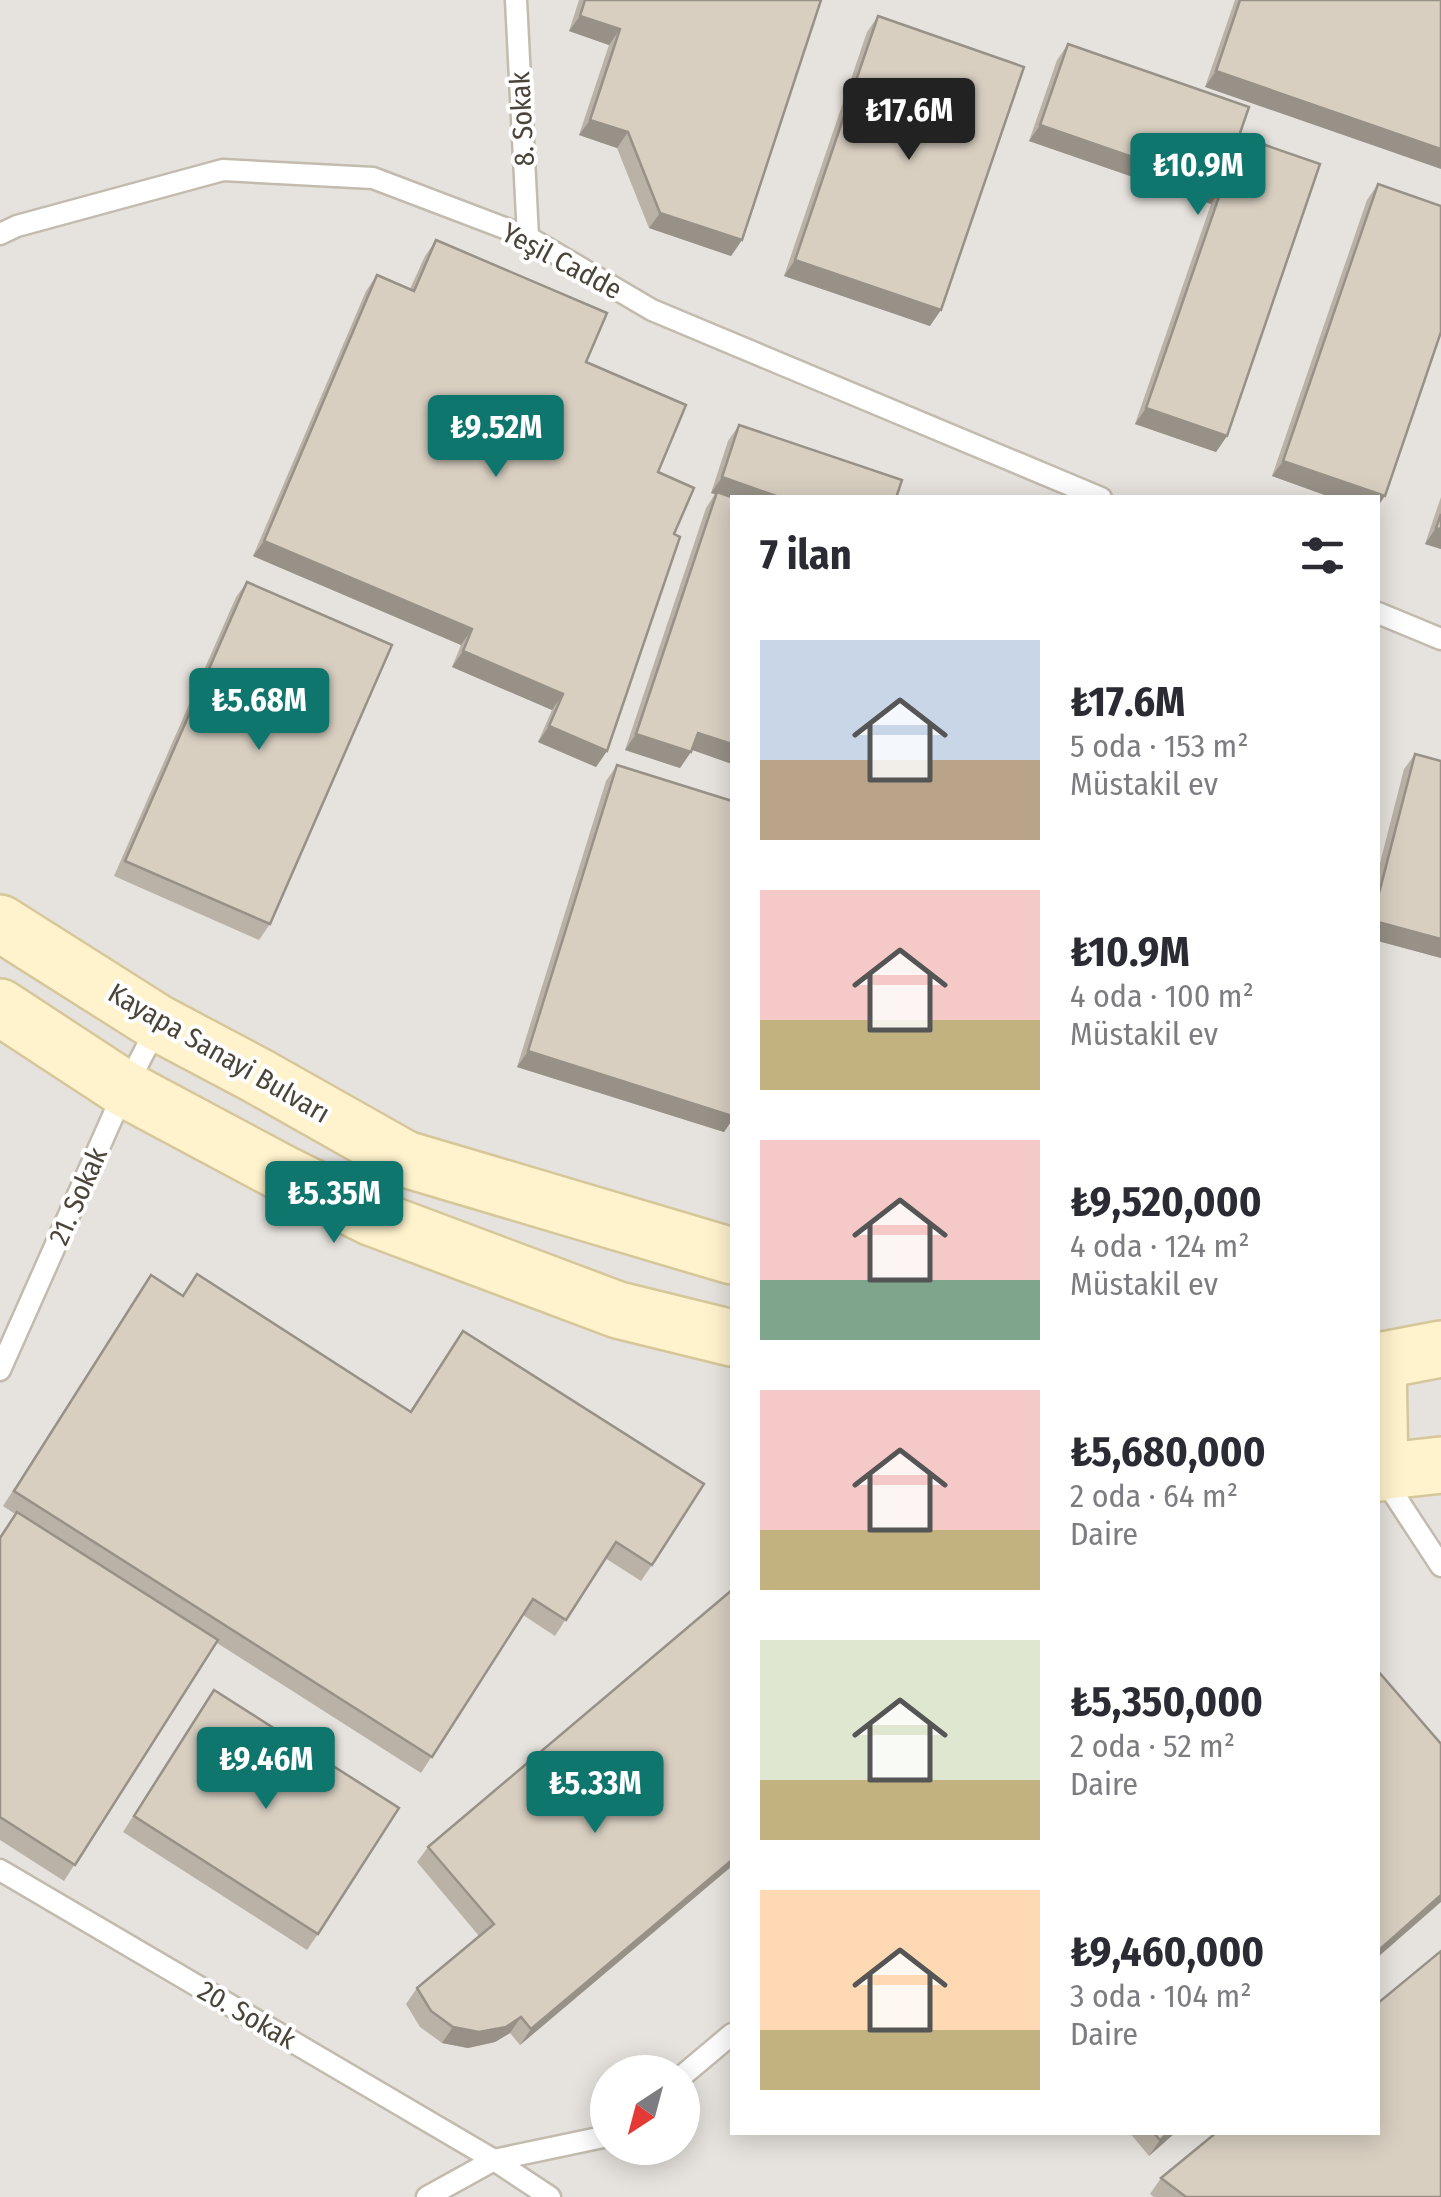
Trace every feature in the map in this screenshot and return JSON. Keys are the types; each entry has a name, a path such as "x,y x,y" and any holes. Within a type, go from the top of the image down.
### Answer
{"main road":[{"name":"Kayapa Sanayi Bulvarı","path":"0,922 158,1023 405,1159 730,1255"},
{"path":"0,1007 125,1089 374,1218 618,1310 730,1338"},
{"path":"1380,1360 1441,1349"},
{"path":"1380,1473 1441,1465"}],"lane":[{"name":"8. Sokak","path":"516,0 528,237"},
{"name":"Yeşil Cadde","path":"0,234 222,170 372,178 528,237 652,310 1094,495"},
{"path":"1380,614 1441,640"},
{"name":"21. Sokak","path":"0,1370 158,1023"},
{"path":"1380,1476 1441,1566"},
{"name":"20. Sokak","path":"0,1870 494,2160 550,2197"},
{"path":"700,2061 730,2036"},
{"path":"426,2197 494,2160 590,2140"}],"shaded area":[{"path":"0,0 1441,0 1441,2197 0,2197"}],"building":[{"path":"585,0 821,0 742,240 660,213 628,132 590,120 620,29 580,16"},
{"path":"1240,0 1441,0 1441,149 1216,71"},
{"path":"878,16 1024,67 941,310 795,260"},
{"path":"1068,44 1249,107 1239,136 1320,164 1227,436 1146,408 1222,188 1040,125"},
{"path":"1378,184 1441,206 1441,332 1385,496 1283,461"},
{"path":"436,240 607,313 586,362 686,405 658,472 694,488 674,534 680,537 607,751 549,726 563,694 463,651 472,629 264,541 377,275 414,291"},
{"path":"739,425 902,480 897,495 773,495 722,477"},
{"path":"717,492 730,497 730,743 698,733 691,752 636,734"},
{"path":"247,582 392,645 270,924 125,861"},
{"path":"1415,754 1441,761 1441,939 1380,923 1380,889"},
{"path":"617,765 730,800 730,1115 528,1051"},
{"path":"197,1274 411,1412 463,1331 704,1484 652,1565 616,1542 566,1620 533,1599 432,1757 14,1491 151,1275 183,1296"},
{"path":"17,1512 218,1640 75,1865 0,1817 0,1538"},
{"path":"730,1592 730,1862 531,2029 521,2017 506,2027 479,2032 453,2027 431,2011 417,1988 494,1924 428,1847"},
{"path":"1380,1673 1441,1744 1441,1895 1380,1949"},
{"path":"214,1690 399,1808 318,1934 134,1816"},
{"path":"1441,1951 1441,2197 1186,2197 1161,2178 1213,2135 1380,2135 1380,2001"}]}
